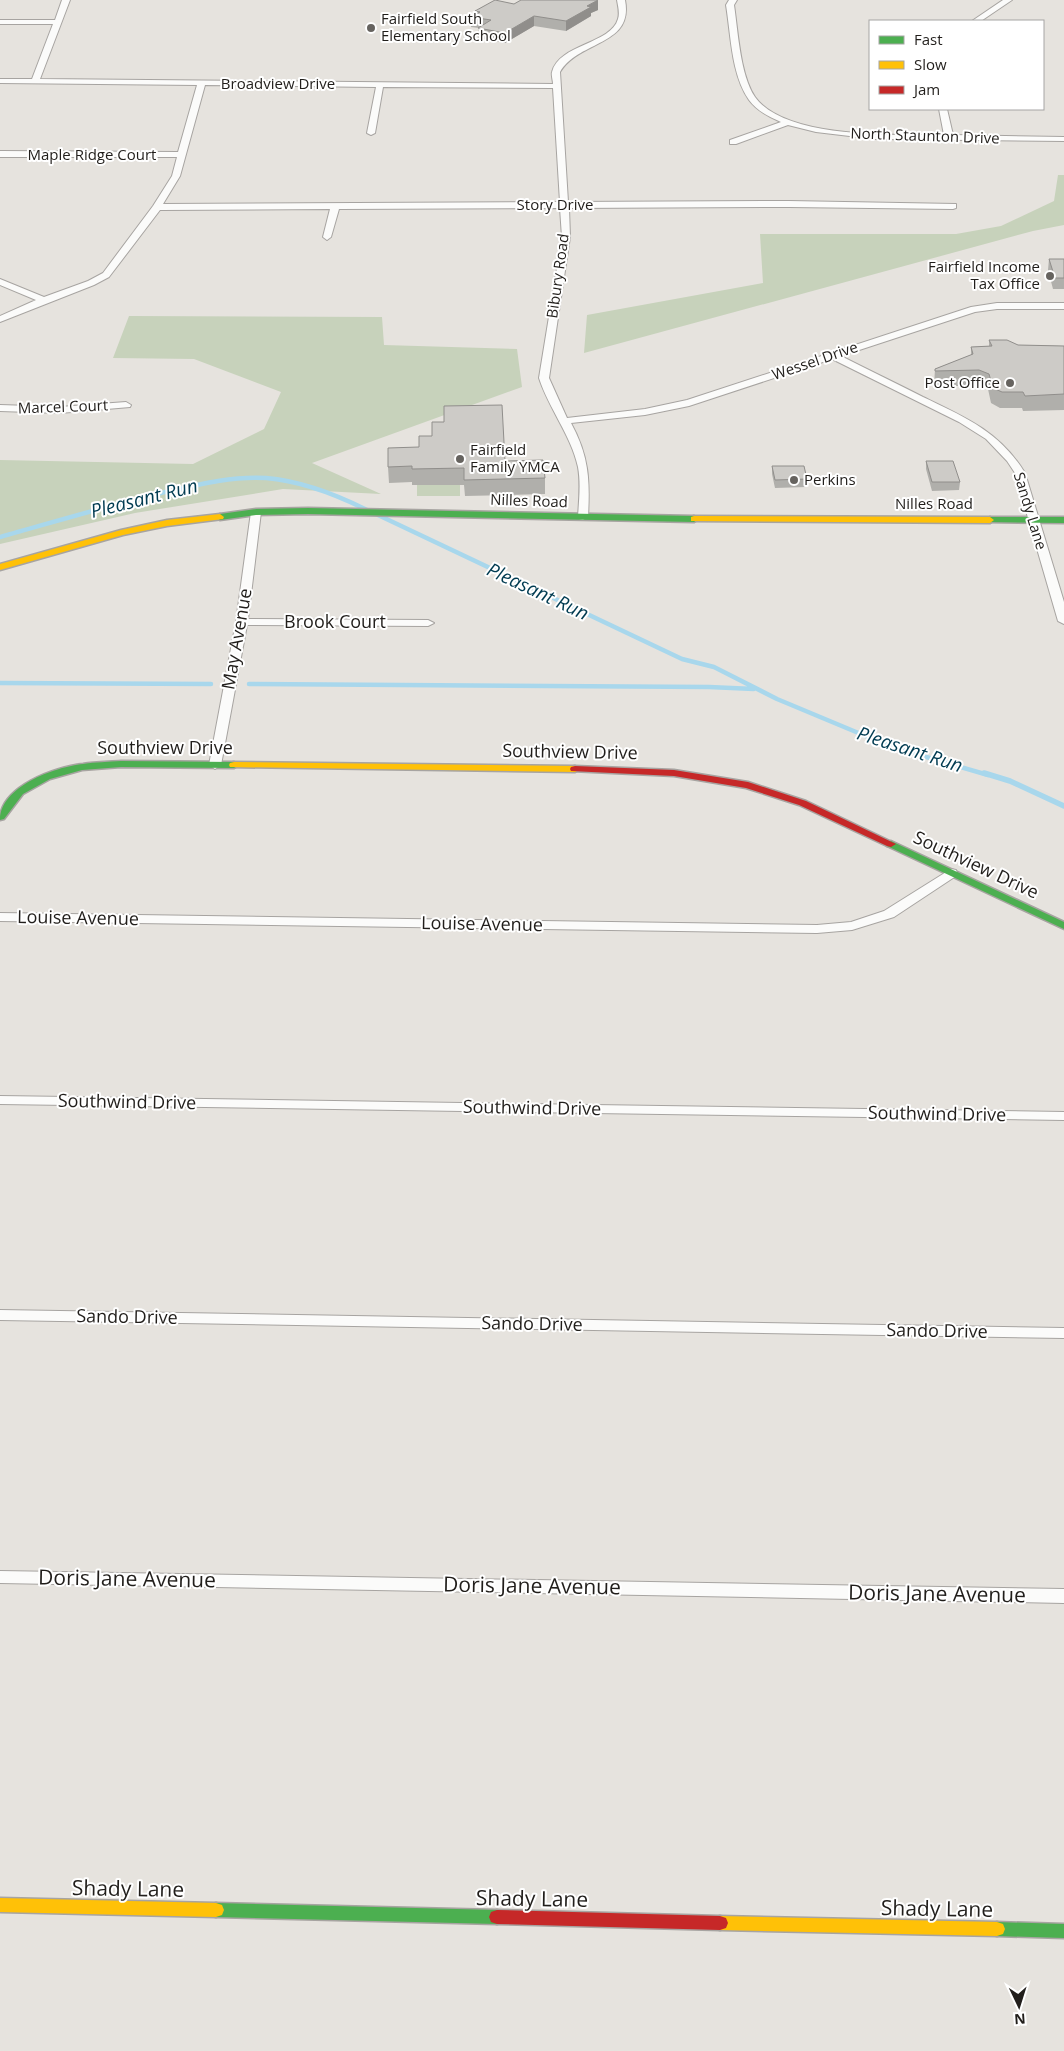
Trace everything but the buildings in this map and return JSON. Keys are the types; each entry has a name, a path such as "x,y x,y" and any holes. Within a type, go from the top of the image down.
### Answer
{"street":[{"path":"35,82 66,0"},
{"name":"Bibury Road","path":"583,517 585,486 581,458 565,421 549,394 544,378 566,237 556,72 558,65 620,24 623,19 621,0"},
{"name":"North Staunton Drive","path":"733,0 730,5 745,89 754,102 766,112 788,122 822,130 890,137 1064,139"},
{"path":"978,20 1008,0"},
{"path":"0,22 57,22"},
{"name":"Broadview Drive","path":"0,81 556,86"},
{"path":"0,319 44,300 91,284 106,274 157,207 176,176 202,83"},
{"path":"371,133 380,84"},
{"path":"943,110 949,137"},
{"path":"733,142 788,122"},
{"name":"Maple Ridge Court","path":"0,154 183,155"},
{"name":"Story Drive","path":"157,207 953,206"},
{"path":"327,236 335,207"},
{"path":"0,282 44,300"},
{"name":"Wessel Drive","path":"565,421 645,412 682,405 974,309 997,306 1064,306"},
{"name":"Sandy Lane","path":"831,355 955,416 995,442 1016,466 1064,621"},
{"name":"Marcel Court","path":"0,408 60,410 126,405"},
{"name":"Nilles Road","path":"0,567 120,533 167,523 256,512 422,512 583,517 1064,520"},
{"name":"May Avenue","path":"215,765 242,622 256,512"},
{"name":"Brook Court","path":"242,622 428,623"},
{"name":"Southview Drive","path":"0,817 19,792 46,777 81,767 121,764 631,770 692,775 742,784 809,806 1064,926"},
{"name":"Louise Avenue","path":"0,917 817,929 852,926 889,914 951,873"},
{"name":"Southwind Drive","path":"0,1100 1064,1116"},
{"name":"Sando Drive","path":"0,1315 1064,1333"},
{"name":"Doris Jane Avenue","path":"0,1577 1064,1596"},
{"name":"Shady Lane","path":"0,1905 1064,1930"}],"green space":[{"path":"1058,175 1064,175 1064,225 1033,231 584,353 587,315 763,283 760,234 956,234 1001,226 1054,201"},
{"path":"129,316 382,317 384,345 517,349 522,387 312,463 381,494 283,489 135,513 0,544 0,460 193,464 264,429 281,392 194,359 113,358"},
{"path":"417,485 460,485 460,496 417,496"}],"waterway":[{"name":"Pleasant Run","path":"0,537 161,493 239,478 266,478 305,485 367,510"},
{"name":"Pleasant Run","path":"378,515 682,659 714,667 777,699 892,747 988,775"},
{"path":"0,683 211,684"},
{"path":"249,684 709,687 754,689"},
{"name":"Pleasant Run","path":"984,773 1010,781 1064,806"}],"traffic: fast":[{"path":"220,517 256,512 308,511 694,519"},
{"path":"990,520 1064,520"},
{"path":"0,817 19,792 46,777 81,767 121,764 234,765"},
{"path":"891,844 1064,926"},
{"path":"216,1910 497,1917"},
{"path":"997,1929 1064,1931"}],"traffic: slow":[{"path":"0,567 121,533 167,523 220,517"},
{"path":"694,519 990,520"},
{"path":"234,765 575,769"},
{"path":"0,1905 216,1910"},
{"path":"720,1923 997,1929"}],"traffic: jam":[{"path":"575,769 674,773 748,785 802,803 891,844"},
{"path":"497,1917 720,1923"}],"place":[{"name":"Fairfield South Elementary School","path":"371,28"},
{"name":"Fairfield Income Tax Office","path":"1050,276"},
{"name":"Post Office","path":"1010,383"},
{"name":"Fairfield Family YMCA","path":"460,459"},
{"name":"Perkins","path":"794,480"}]}
